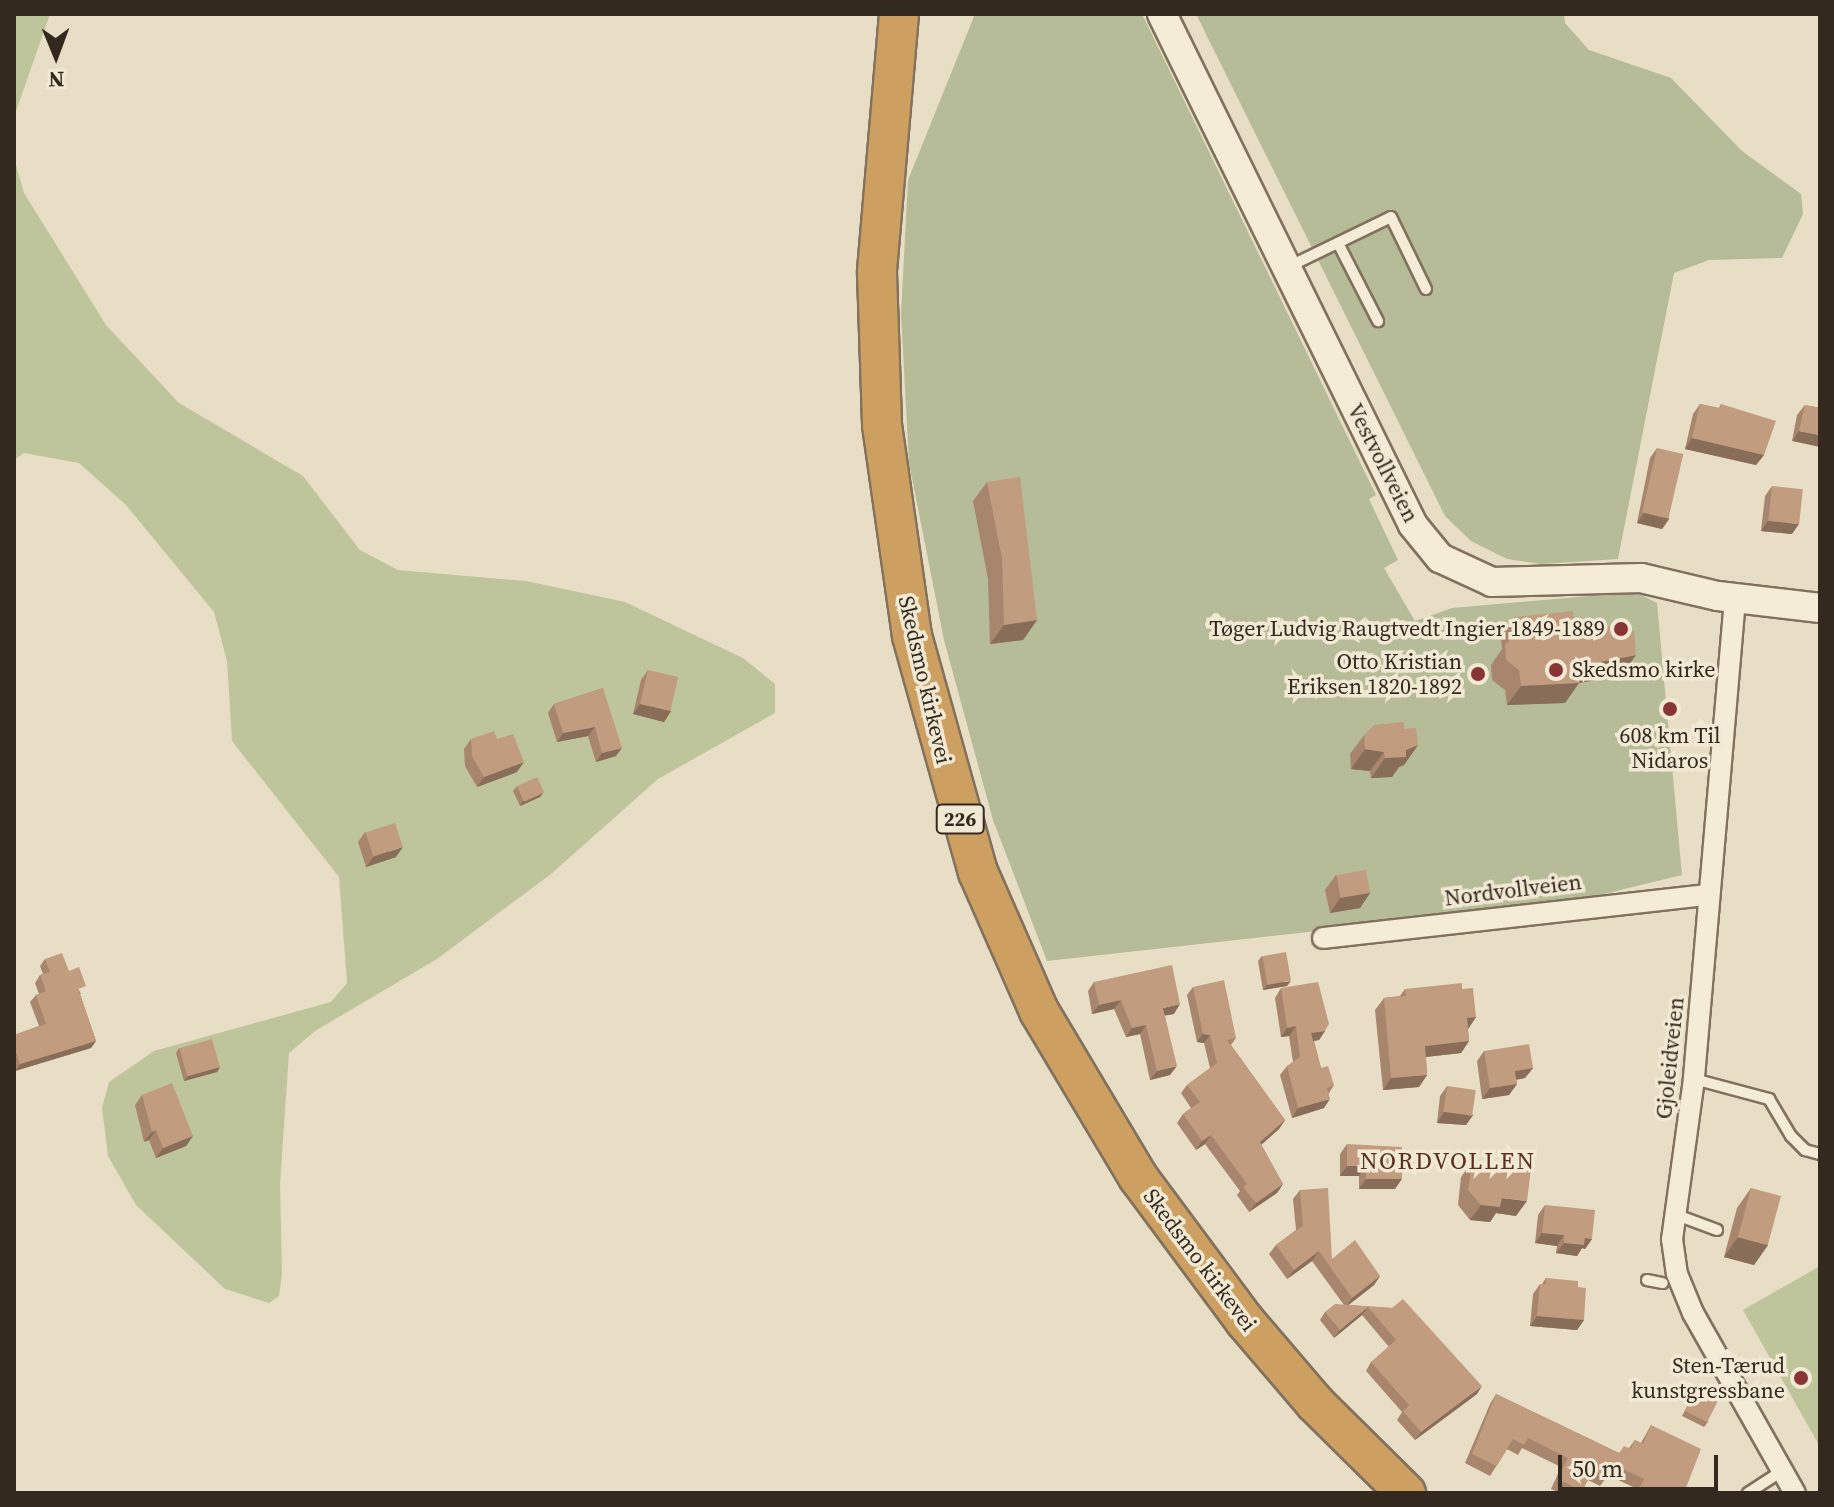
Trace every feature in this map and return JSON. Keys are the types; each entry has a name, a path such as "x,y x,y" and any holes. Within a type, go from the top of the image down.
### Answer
{"highway":[{"name":"Skedsmo kirkevei","path":"899,14 877,273 882,425 912,636 973,858 1039,1011 1138,1177 1271,1353 1406,1493"}],"street":[{"name":"Vestvollveien","path":"1162,14 1413,525 1440,558 1492,582 1641,578 1735,599 1816,603"},
{"name":"Gjoleidveien","path":"1735,599 1694,1079 1674,1214 1674,1257 1684,1293 1795,1493"},
{"name":"Nordvollveien","path":"1323,938 1709,895"}],"lane":[{"path":"1286,268 1391,217 1426,289"},
{"path":"1338,243 1378,321"},
{"path":"1694,1079 1769,1099 1791,1136 1805,1150 1820,1154"},
{"path":"1674,1214 1717,1230"},
{"path":"1647,1280 1663,1283"},
{"path":"1748,1493 1782,1471"}],"green space":[{"path":"14,14 50,14 14,117"},
{"path":"975,14 1142,14 1376,495 1369,499 1398,560 1384,568 1415,621 1452,608 1635,592 1657,603 1682,875 1567,903 1047,961 993,820 944,640 909,463 901,314 908,180"},
{"path":"1196,14 1564,14 1565,23 1589,50 1671,78 1742,151 1801,194 1803,214 1782,258 1709,260 1674,273 1618,559 1542,564 1507,559 1471,541 1445,516"},
{"path":"14,158 24,193 106,325 179,403 303,476 360,550 398,570 526,581 625,602 743,658 775,684 775,713 658,779 551,874 437,959 315,1031 289,1053 280,1184 282,1274 279,1296 269,1303 225,1289 136,1205 108,1156 102,1108 109,1082 154,1051 331,1002 347,983 339,877 232,741 227,661 214,612 126,505 79,463 24,453 14,460"},
{"name":"Sten-Tærud kunstgressbane","path":"1820,1266 1820,1447 1743,1310"}],"building":[{"path":"1700,404 1720,408 1721,404 1776,421 1764,455 1692,438"},
{"path":"1805,405 1820,408 1820,435 1799,431"},
{"path":"1657,448 1683,454 1668,518 1642,512"},
{"path":"1020,477 1037,620 1004,625 1002,559 987,482"},
{"path":"1772,486 1803,489 1799,524 1768,521"},
{"path":"1573,611 1575,629 1613,626 1614,632 1634,631 1636,655 1578,666 1579,683 1521,686 1519,670 1506,660 1505,645 1517,633 1515,617"},
{"path":"648,670 678,677 670,711 640,704"},
{"path":"603,688 622,748 602,753 595,727 563,733 554,704"},
{"path":"1404,722 1404,729 1416,728 1418,745 1406,750 1406,757 1385,758 1384,752 1365,749 1364,735 1374,725"},
{"path":"494,731 497,739 513,734 524,762 484,777 472,756 471,739"},
{"path":"537,777 544,792 524,802 517,786"},
{"path":"395,823 403,847 373,856 366,833"},
{"path":"1366,870 1370,893 1340,898 1336,875"},
{"path":"1286,952 1291,981 1267,985 1262,956"},
{"path":"62,953 69,971 79,967 86,986 78,989 96,1041 20,1064 14,1047 14,1035 46,1024 36,995 46,991 40,975 50,972 45,959"},
{"path":"1172,965 1180,1004 1163,1008 1177,1066 1157,1071 1146,1025 1132,1028 1121,1000 1099,1005 1094,982"},
{"path":"1224,980 1236,1038 1227,1040 1285,1120 1260,1142 1283,1184 1256,1203 1243,1187 1247,1184 1211,1135 1202,1141 1183,1114 1200,1102 1187,1085 1217,1063 1210,1035 1203,1034 1193,987"},
{"path":"1318,982 1329,1024 1325,1031 1311,1033 1321,1068 1328,1066 1334,1085 1327,1088 1330,1099 1298,1108 1287,1066 1300,1057 1296,1026 1287,1028 1281,988"},
{"path":"1462,983 1462,989 1473,988 1476,1017 1467,1018 1469,1041 1425,1046 1427,1075 1391,1078 1384,998 1406,996 1405,989"},
{"path":"212,1039 220,1067 187,1076 179,1048"},
{"path":"1529,1044 1533,1068 1515,1071 1517,1084 1490,1088 1484,1051"},
{"path":"172,1083 193,1136 163,1148 156,1130 152,1132 142,1095"},
{"path":"1447,1086 1476,1090 1472,1116 1443,1112"},
{"path":"1347,1144 1402,1147 1402,1179 1366,1179 1366,1166 1347,1166"},
{"path":"1472,1162 1531,1169 1527,1201 1502,1198 1500,1207 1481,1205 1468,1190"},
{"path":"1328,1188 1332,1259 1355,1240 1380,1276 1352,1298 1319,1251 1294,1270 1276,1245 1303,1226 1300,1190"},
{"path":"1751,1188 1781,1196 1768,1245 1738,1237"},
{"path":"1545,1205 1595,1210 1592,1239 1585,1238 1584,1245 1564,1243 1564,1235 1542,1233"},
{"path":"1546,1278 1578,1281 1578,1287 1586,1288 1584,1320 1537,1316 1540,1284 1546,1284"},
{"path":"1403,1299 1482,1386 1421,1432 1403,1411 1409,1405 1371,1362 1396,1340 1368,1307 1340,1330 1325,1312 1335,1304 1392,1308"},
{"path":"1698,1385 1720,1396 1707,1422 1685,1411"},
{"path":"1496,1394 1619,1453 1624,1446 1631,1449 1635,1440 1643,1444 1651,1425 1701,1449 1684,1493 1637,1493 1644,1479 1613,1464 1607,1477 1593,1470 1582,1491 1558,1479 1568,1458 1528,1438 1524,1445 1513,1439 1497,1466 1472,1454"}],"place":[{"name":"Tøger Ludvig Raugtvedt Ingier 1849-1889","path":"1621,629"},
{"name":"Skedsmo kirke","path":"1556,670"},
{"name":"Otto Kristian Eriksen 1820-1892","path":"1478,674"},
{"name":"608 km Til Nidaros","path":"1670,709"},
{"name":"Sten-Tærud kunstgressbane","path":"1801,1378"}],"district":[{"name":"NORDVOLLEN","path":"1448,1161"}]}
